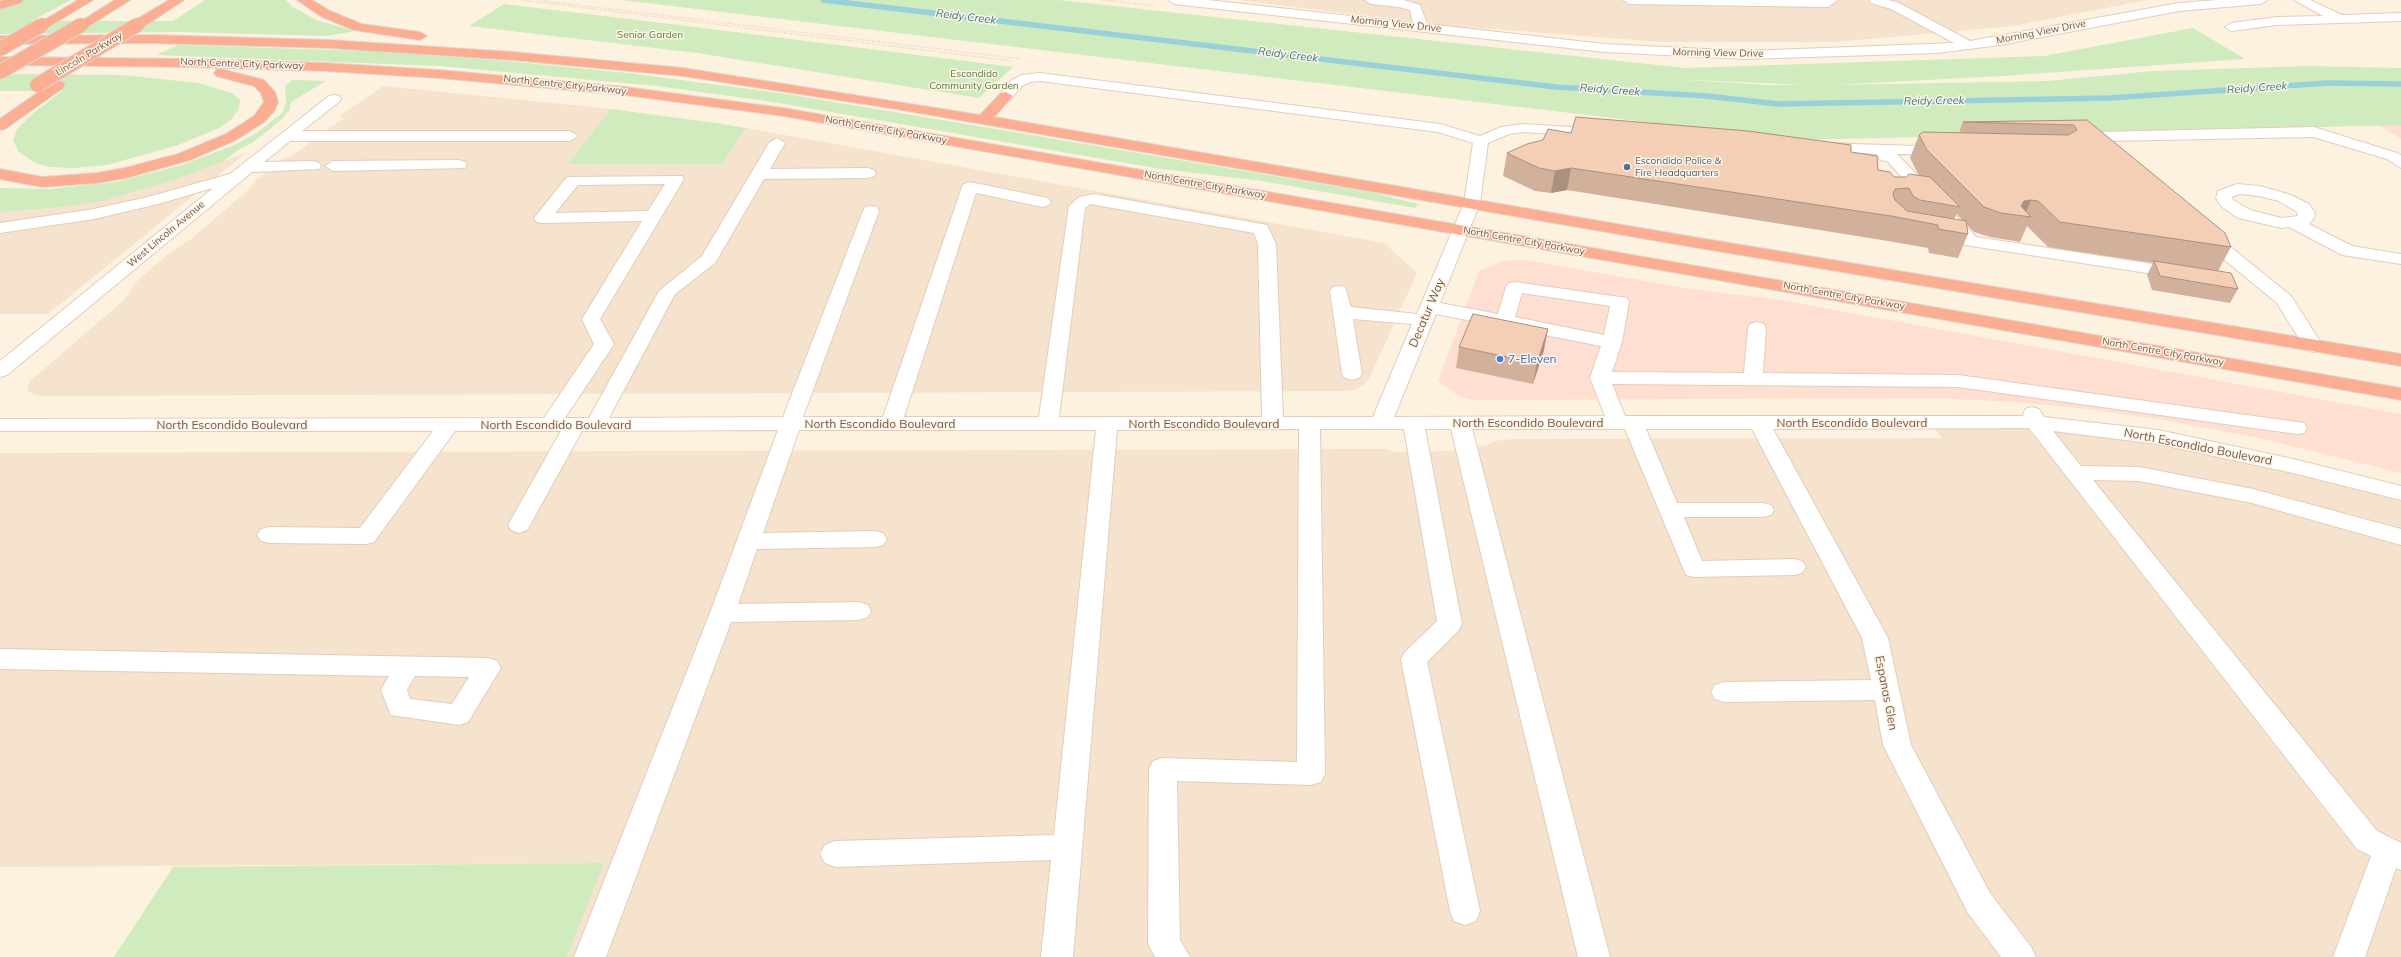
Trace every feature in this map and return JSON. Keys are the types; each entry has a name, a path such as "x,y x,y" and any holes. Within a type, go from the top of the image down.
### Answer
{"highway":[{"path":"0,5 17,0"},
{"path":"0,48 87,0"},
{"path":"0,72 124,0"},
{"name":"Lincoln Parkway","path":"12,100 178,0"},
{"path":"303,0 326,14 359,26 684,72"},
{"path":"0,126 58,85 93,63 137,25"},
{"name":"North Centre City Parkway","path":"0,40 152,39 329,44 513,56 684,72 982,120 2401,360"},
{"name":"North Centre City Parkway","path":"0,61 130,61 333,67 439,74 625,91 783,112 2401,394"},
{"path":"0,174 42,182 72,181 126,173 155,166 184,157 231,137 259,120 270,107 268,92 259,83 243,78 130,61"},
{"path":"982,120 1006,96"}],"street":[{"name":"Morning View Drive","path":"1174,0 1604,48 1746,55 1937,49 2000,41 2115,17 2212,2 2261,0"},
{"path":"1371,0 1401,3 1416,8 1421,27"},
{"path":"1629,0 1828,3 1832,0"},
{"path":"1875,0 1895,6 1968,45"},
{"path":"2300,0 2340,19"},
{"path":"2231,27 2277,22 2401,17"},
{"path":"1006,96 1017,83 1027,78 1040,77 1440,128 1481,141 1506,130 1522,128 1620,134"},
{"name":"West Lincoln Avenue","path":"0,372 242,171 334,99"},
{"path":"2120,165 2096,143 2101,137 2314,132 2392,156 2401,162"},
{"path":"286,136 570,136"},
{"name":"Decatur Way","path":"1381,423 1472,203 1481,141"},
{"path":"519,525 585,425 668,291 709,259 777,143"},
{"path":"1807,147 1955,151"},
{"path":"1884,149 1888,173"},
{"path":"1884,149 1972,241"},
{"path":"333,166 459,165"},
{"path":"0,228 101,213 152,201 242,171 313,166"},
{"path":"759,174 868,173"},
{"path":"550,424 604,344 591,319 676,178 573,180 542,218 653,216"},
{"path":"892,424 970,187 1043,202"},
{"path":"1048,424 1077,206 1085,200 1094,199 1261,229 1267,244 1273,424"},
{"path":"590,957 722,613 870,211"},
{"path":"2294,223 2348,251 2401,259"},
{"path":"2193,225 2284,300 2312,346"},
{"path":"2020,231 2042,252"},
{"path":"1942,237 2198,276"},
{"path":"1505,321 1515,286 1620,302 1612,342 1600,378 1626,424 1670,510 1694,569 1794,567"},
{"path":"1339,291 1352,374"},
{"path":"1342,312 1427,314 1505,321 1612,342"},
{"path":"1753,379 1756,328"},
{"path":"1600,378 1958,381 2297,428"},
{"path":"2023,390 2035,422 2367,840 2395,854 2349,957"},
{"name":"North Escondido Boulevard","path":"0,425 1107,423 1760,424 2035,422 2158,437 2293,466 2401,493"},
{"path":"1057,957 1107,423"},
{"path":"1413,423 1450,624 1414,659 1465,911"},
{"path":"1460,423 1594,957"},
{"path":"269,535 366,536 450,424"},
{"path":"1174,957 1164,944 1163,768 1311,774 1309,424"},
{"name":"Espanas Glen","path":"1760,424 1875,638 1897,745 1979,903 2020,957"},
{"path":"2074,473 2139,474 2253,496 2401,537"},
{"path":"1670,510 1763,510"},
{"path":"748,541 876,539"},
{"path":"722,613 859,611"},
{"path":"0,659 408,666"},
{"path":"1724,692 1886,690"},
{"path":"835,854 1067,847"}],"path":[{"path":"521,0 1021,62"},
{"path":"537,0 1025,59"}],"shaded area":[{"path":"1238,0 2147,0 2014,26 1836,42 1661,42 1441,25"},
{"path":"383,86 611,109 569,164 722,164 746,128 1384,243 1417,273 1370,377 1365,384 1355,390 41,396 34,395 27,390 30,381 123,301 138,280 167,255 191,239 248,190 255,181 285,157 290,157 344,118 340,116"},
{"path":"2401,124 2401,139 2379,125"},
{"path":"247,152 48,314 0,314 0,212 64,207 128,194 175,180"},
{"path":"1525,260 1691,289 1775,299 2401,414 2401,473 2259,438 2164,420 2071,407 2013,402 1933,398 1473,400 1460,397 1438,381 1479,271 1502,261"},
{"path":"2035,422 2158,437 2401,493 2401,957 567,957 604,863 0,867 0,453 1386,449 1396,452 1451,451 1488,445 1494,441 1513,439 1942,438 1931,423"}],"green space":[{"path":"26,0 71,0 31,21 173,21 205,0 286,0 293,7 316,20 355,31 328,36 179,32 0,34 0,8"},
{"path":"621,0 1058,0 1685,68 2044,56 2193,28 2245,59 2002,76 1832,85 2048,81 2153,71 2308,66 2401,68 2401,125 1797,140","holes":["1669,79 1806,85 1770,85"]},
{"name":"Escondido Community Garden","path":"504,4 1013,67 979,98 697,53 469,26"},
{"path":"178,45 366,51 495,60 628,73 780,93 1374,193 1418,204 1415,208 1262,181 1161,169 773,102 657,86 439,66 156,55"},
{"path":"0,74 123,75 198,83 232,93 240,100 239,108 231,120 219,128 178,145 107,165 74,168 49,167 35,163 18,151 13,140 17,129 32,114 62,91 0,91"},
{"path":"292,80 326,81 291,102 290,109 281,120 255,141 235,152 224,161 175,180 105,200 64,207 0,212 0,188 50,189 116,182 182,165 234,145 258,132 282,113 286,103 285,86"},
{"path":"611,109 746,128 722,164 568,164"},
{"path":"604,863 567,957 114,957 173,867"}],"building":[{"path":"1576,117 1748,131 1851,145 1851,152 1877,156 1878,170 1890,172 1894,177 1906,177 1909,174 1930,177 1960,207 1920,200 1913,196 1909,188 1895,189 1893,194 1895,200 1907,211 1966,221 1968,234 1938,229 1938,225 1891,216 1571,168 1555,171 1539,168 1507,153 1527,144 1543,140 1548,129 1571,133"},
{"path":"2087,120 2225,233 2231,247 2060,222 2038,201 2024,201 2021,206 2031,217 2001,213 1984,207 1927,150 1919,135 1923,132 2068,135 2077,130 2074,125 1963,122"},
{"path":"2154,261 2231,273 2238,289 2160,276"},
{"path":"1473,314 1548,329 1537,363 1459,347"}],"waterway":[{"name":"Reidy Creek","path":"823,0 1556,87 1707,96 1778,104 2110,98 2328,83 2401,84"}],"place":[{"name":"Escondido Police & Fire Headquarters","path":"1627,167"},
{"name":"7-Eleven","path":"1500,359"}],"park label":[{"name":"Senior Garden","path":"650,35"}]}
